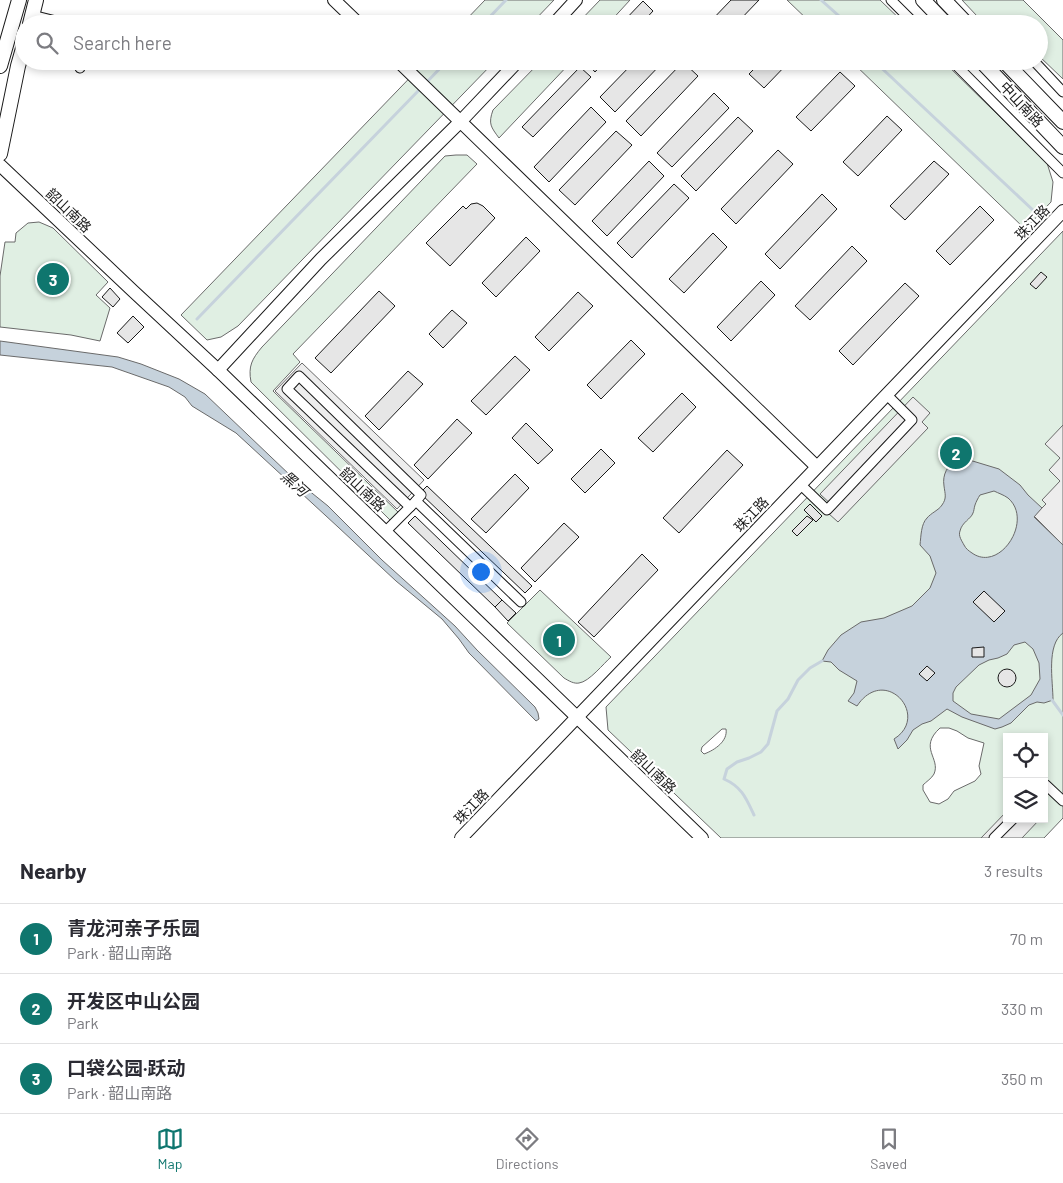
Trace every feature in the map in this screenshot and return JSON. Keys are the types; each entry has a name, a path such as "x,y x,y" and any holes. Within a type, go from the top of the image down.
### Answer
{"main road":[{"path":"0,66 19,0"},
{"path":"32,15 36,0"},
{"path":"923,0 937,15"},
{"path":"944,0 959,15"},
{"path":"0,154 17,70"},
{"name":"中山南路","path":"990,70 1063,147"},
{"name":"中山南路","path":"1013,70 1063,122"}],"street":[{"path":"334,0 350,15"},
{"path":"562,15 576,0"},
{"path":"892,0 906,15"},
{"path":"407,70 817,467"},
{"path":"218,370 322,259 460,122 509,70"},
{"path":"961,70 1063,173"},
{"path":"1042,70 1063,92"},
{"name":"韶山南路","path":"0,165 218,370 702,838"},
{"name":"珠江路","path":"462,838 1063,211"},
{"path":"386,532 413,504 421,495 299,376 286,389 413,504 521,602"},
{"path":"800,484 827,510 912,420 886,395"},
{"path":"1048,787 1063,801"},
{"path":"994,838 1009,823"}],"green space":[{"path":"485,0 554,0 540,15 471,15"},
{"path":"600,0 630,0 616,15 586,15"},
{"path":"787,0 880,0 896,15 803,15"},
{"path":"962,0 1023,0 1038,15 976,15"},
{"path":"1048,25 1063,40 1063,79 1048,65"},
{"path":"417,70 486,70 238,326 221,337 207,340 181,315"},
{"path":"532,70 563,70 499,138 491,125 493,110"},
{"path":"860,70 952,70 1047,163 1053,182 1051,202 1025,229"},
{"path":"467,155 477,164 293,354 300,362 273,391 398,512 390,520 251,382 251,367 253,359 262,347 445,156"},
{"path":"39,222 53,228 108,282 96,295 110,308 100,341 71,335 0,327 0,276 5,242 15,242 16,233 28,223"},
{"path":"1063,231 1063,818 1044,838 721,838 608,730 606,707","holes":["940,728 949,728 968,738 984,743 979,766 981,774 975,781 954,791 948,799 939,804 930,802 923,790 923,785 934,774 935,763 930,747 934,735","722,729 726,729 723,741 704,754 701,751 702,747"]},
{"path":"540,590 611,657 592,676 583,682 575,683 564,678 507,623"}],"shaded area":[{"path":"302,363 424,480 397,509 275,391"},
{"path":"913,397 930,413 922,422 928,428 838,522 828,513 834,507 820,494"},
{"path":"1063,425 1063,545 1034,516 1046,504 1042,500 1060,481 1049,470 1060,458 1045,444"},
{"path":"1003,815 1003,823 1036,823 1022,838 981,838"}],"water":[{"name":"黑河","path":"0,341 118,357 179,379 205,394 292,477 328,506 382,560 455,626 535,707 539,719 536,721 469,653 442,619 396,581 236,433 192,406 185,397 169,387 112,367 0,355"},
{"path":"956,458 966,459 999,469 1020,485 1042,508 1034,517 1063,545 1063,633 1054,646 1052,654 1053,700 1029,705 1011,723 995,729 962,717 947,709 931,721 913,730 898,749 894,739 904,729 908,718 906,707 900,698 891,692 880,690 868,694 857,706 848,701 854,693 857,681 839,670 831,662 822,661 828,650 841,635 861,622 884,618 912,606 930,588 936,573 930,556 920,545 922,530 929,516 944,503 944,478 948,467","holes":["994,491 1008,498 1015,507 1017,519 1015,530 1003,550 993,556 983,557 967,549 960,538 960,533 961,528 972,515 980,495","1025,642 1033,649 1039,663 1040,679 1031,695 999,719 971,714 953,701 953,693 956,687 979,665 1007,654 1014,645"]}],"building":[{"path":"731,0 759,0 745,15 717,15"},
{"path":"643,1 653,11 649,15 630,15"},
{"path":"577,70 583,70 591,77 533,137 522,127"},
{"path":"626,70 655,70 615,112 600,97"},
{"path":"675,70 692,70 698,76 641,136 626,121"},
{"path":"753,70 781,70 764,88 749,74"},
{"path":"840,72 855,86 811,131 796,117"},
{"path":"714,93 729,108 672,167 657,153"},
{"path":"591,107 606,122 549,182 534,167"},
{"path":"887,116 902,130 858,176 843,162"},
{"path":"738,117 753,131 696,191 681,176"},
{"path":"616,131 632,145 575,205 559,190"},
{"path":"778,150 793,164 736,224 721,209"},
{"path":"649,161 664,176 607,236 592,221"},
{"path":"934,161 949,174 905,220 890,206"},
{"path":"674,184 689,198 632,258 617,243"},
{"path":"822,194 837,209 780,269 765,254"},
{"path":"477,203 483,206 495,218 450,266 426,243 463,206 466,209 471,204"},
{"path":"980,206 994,220 950,265 936,251"},
{"path":"713,233 727,247 684,293 669,279"},
{"path":"526,237 540,251 496,297 482,283"},
{"path":"852,246 867,261 810,320 795,306"},
{"path":"50,271 58,273 59,277 47,280 47,275"},
{"path":"1041,272 1047,277 1036,289 1030,284"},
{"path":"761,281 775,295 731,341 717,327"},
{"path":"905,283 919,296 853,365 839,351"},
{"path":"110,288 120,299 113,307 102,297"},
{"path":"379,291 395,306 331,373 315,358"},
{"path":"578,292 593,306 549,351 535,337"},
{"path":"452,310 467,323 443,348 429,334"},
{"path":"133,316 144,327 128,343 117,333"},
{"path":"631,340 645,354 601,399 587,385"},
{"path":"515,356 530,370 486,415 471,401"},
{"path":"408,371 423,384 379,430 365,416"},
{"path":"682,393 696,407 653,452 638,438"},
{"path":"457,419 472,433 428,479 414,465"},
{"path":"526,423 553,450 538,464 512,438"},
{"path":"601,449 615,463 585,493 571,479"},
{"path":"727,450 743,465 679,533 663,518"},
{"path":"515,474 529,488 486,533 471,519"},
{"path":"427,486 532,586 525,593 420,493"},
{"path":"810,504 822,516 816,522 804,510"},
{"path":"415,516 502,600 495,607 408,523"},
{"path":"807,516 813,520 797,536 792,531"},
{"path":"564,523 579,537 535,582 521,568"},
{"path":"642,554 658,570 594,637 578,622"},
{"path":"984,591 1005,611 994,622 973,602"},
{"path":"502,600 516,613 508,621 495,607"},
{"path":"984,647 984,657 972,657 972,648"},
{"path":"927,666 935,673 927,681 919,674"},
{"path":"1003,669 1011,669 1016,674 1014,685 1003,687 998,682 998,674"}],"waterway":[{"path":"492,15 506,0"},
{"path":"821,0 838,15"},
{"path":"425,84 438,70"},
{"path":"884,70 1035,212"},
{"path":"197,319 420,89"},
{"path":"754,815 746,798 739,789 724,779 727,769 737,762 761,752 768,744 777,711 788,699 798,680 810,668 822,661"},
{"path":"1052,700 1063,715"}],"place":[{"name":"口袋公园·跃动","path":"53,279"},
{"name":"开发区中山公园","path":"956,453"},
{"name":"青龙河亲子乐园","path":"559,640"}]}
